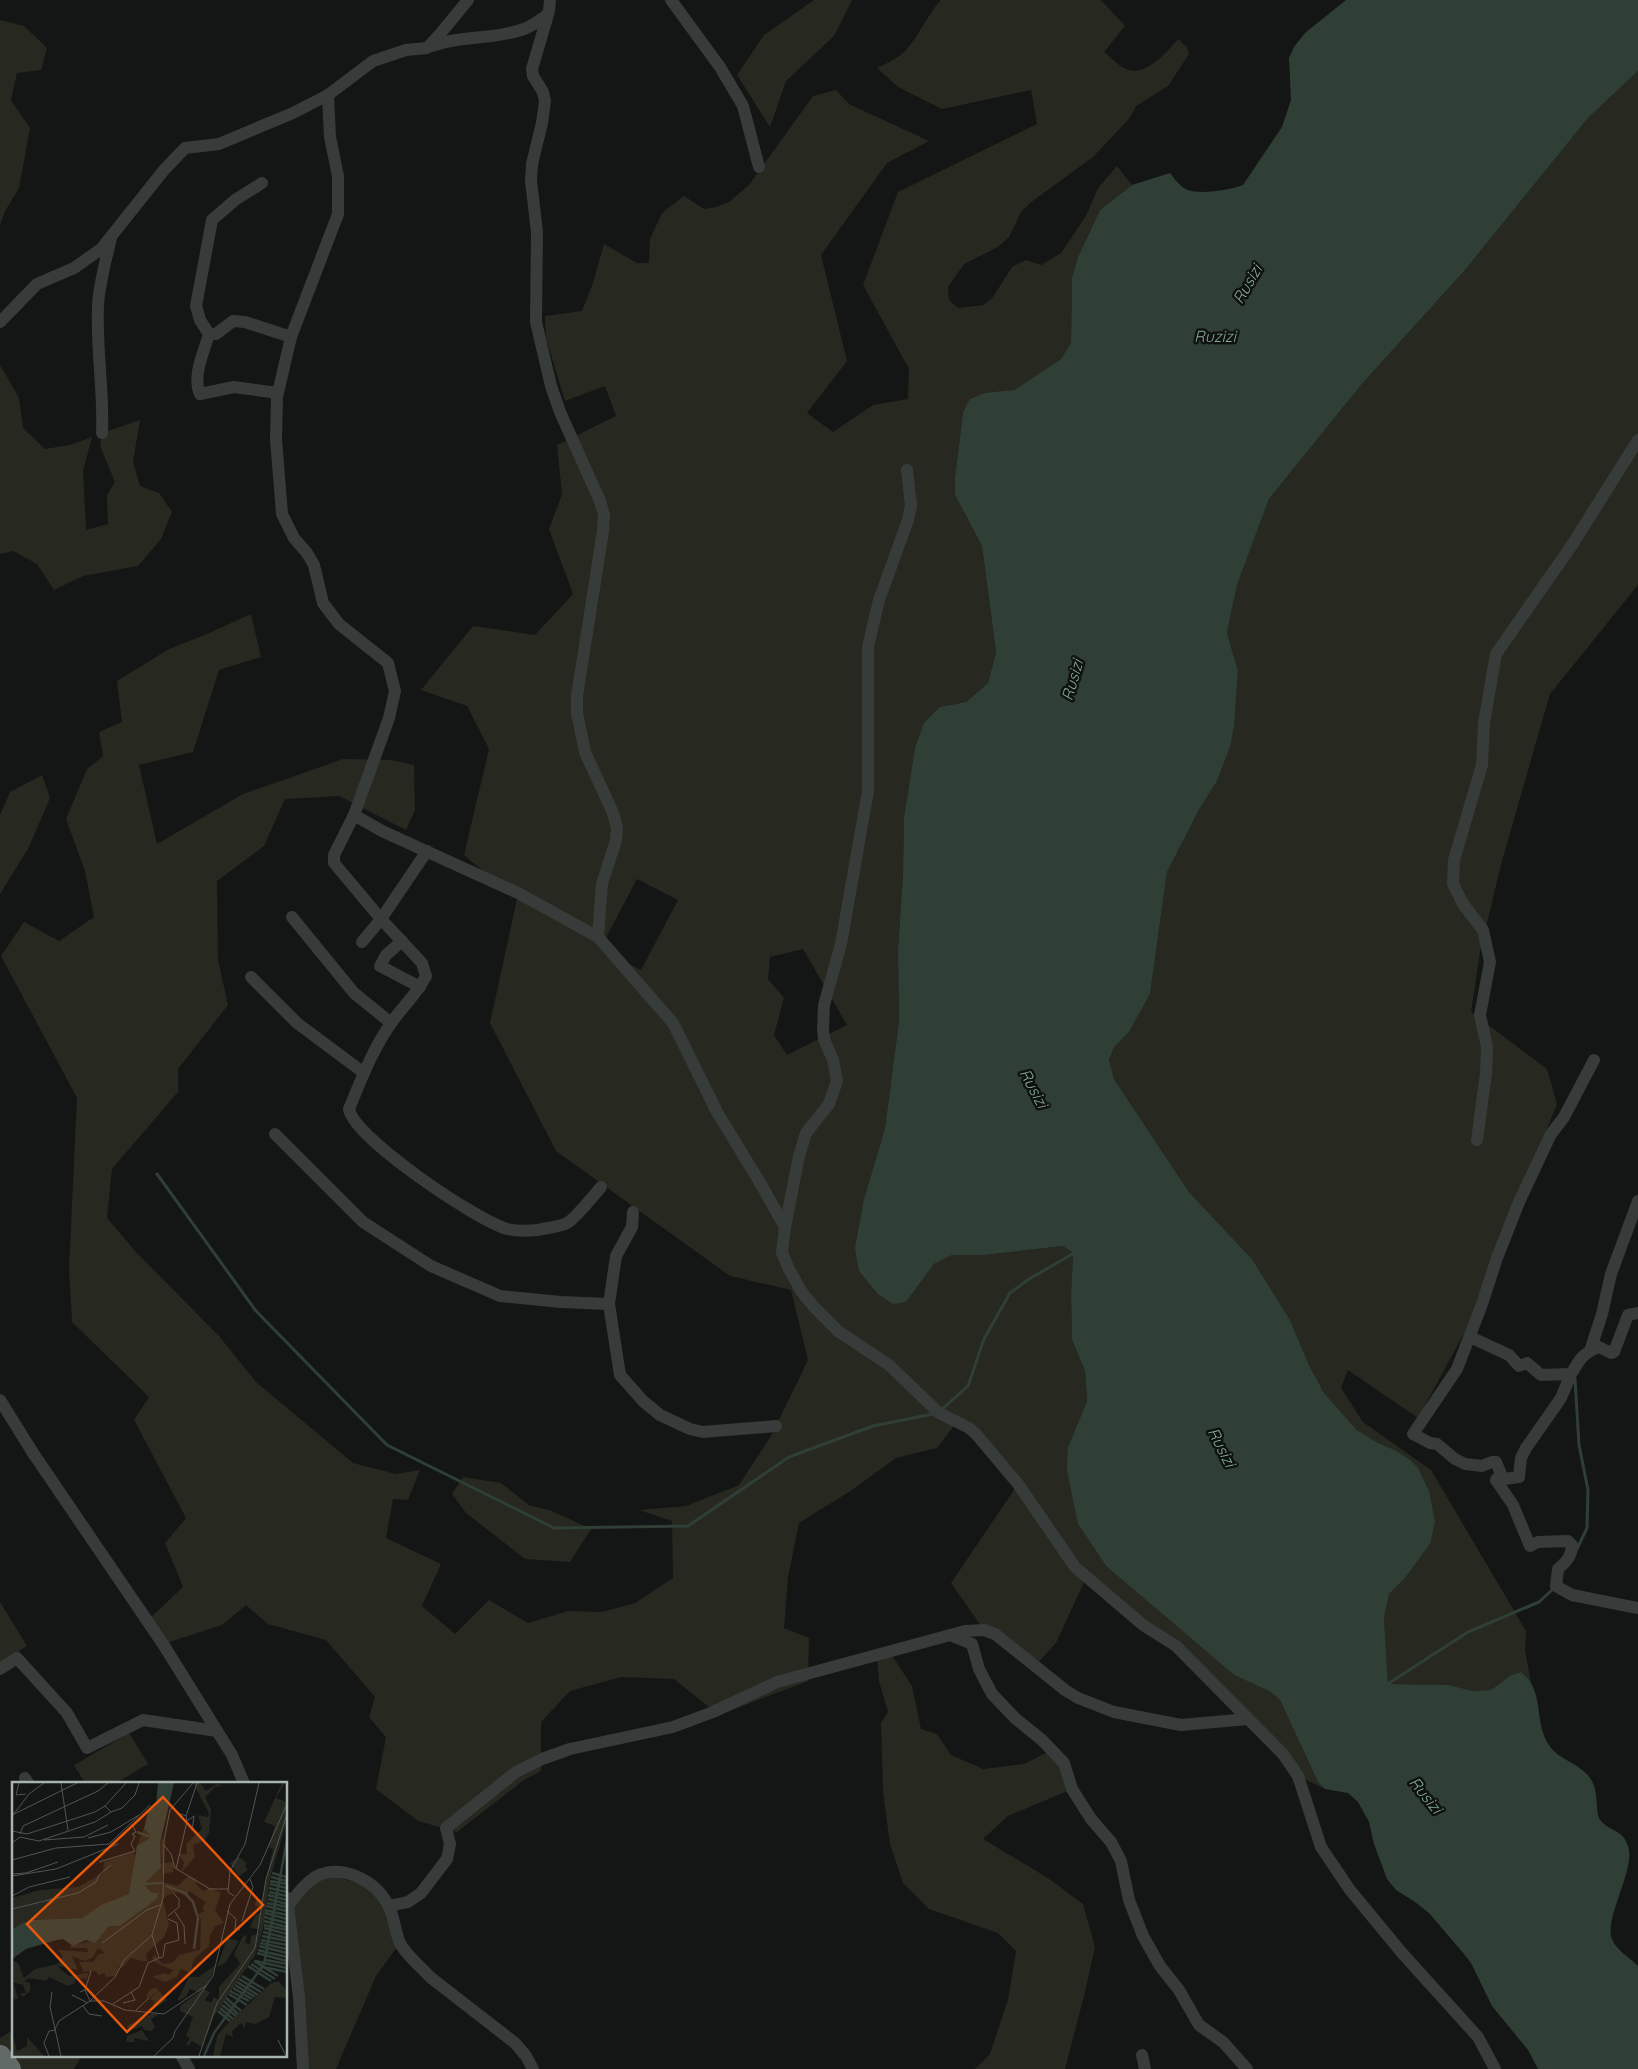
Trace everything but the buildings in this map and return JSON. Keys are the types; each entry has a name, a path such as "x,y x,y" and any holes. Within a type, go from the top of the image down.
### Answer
{"highway":[{"path":"0,2056 10,2069"}],"street":[{"path":"427,48 468,0"},
{"path":"550,0 532,69 533,76 543,92 545,101 542,123 532,164 531,181 537,232 536,322 547,371 560,412 597,493 604,516 577,696 577,712 585,752 618,828 602,884 598,937"},
{"path":"672,0 720,67 743,106 759,167"},
{"path":"0,322 37,284 74,268 101,249 164,170 186,148 219,144 293,113 328,95 373,61 406,50 427,48 449,40 487,37 524,29 547,15"},
{"path":"328,95 330,137 338,176 338,214 290,337 278,393 276,439 280,502 286,524 314,565 319,593 328,611 340,624 388,663 395,691 389,718 354,815 333,858 337,868 422,963 426,976 420,987 391,1023 364,1073 349,1109 350,1115 357,1124 396,1160 424,1182 490,1221 507,1228 538,1230 567,1223 601,1187"},
{"path":"262,183 235,200 212,220 196,306 200,320 209,334 196,386 200,394 234,387 278,393"},
{"path":"102,434 103,415 98,344 98,304 112,236"},
{"path":"209,334 216,334 233,321 245,322 290,337"},
{"path":"1477,1140 1486,1073 1487,1047 1480,1015 1490,962 1483,930 1463,904 1453,884 1454,860 1482,765 1484,723 1496,654 1572,545 1638,440"},
{"path":"907,470 911,505 908,520 879,600 868,647 868,791 841,944 824,1005 822,1029 833,1060 837,1081 829,1104 806,1133 799,1156 785,1227 782,1253 788,1269 802,1291 820,1313 855,1344 889,1365 939,1412 969,1428 976,1434 1018,1484 1075,1567 1143,1625 1176,1646 1283,1754 1298,1776 1322,1847 1350,1890 1402,1953 1478,2036 1495,2069"},
{"path":"354,815 382,831 518,893 598,937 673,1023 721,1120 785,1227"},
{"path":"362,942 381,919 427,851"},
{"path":"292,917 354,993 391,1023"},
{"path":"402,941 386,955 380,966 420,987"},
{"path":"251,977 297,1023 364,1073"},
{"path":"1496,1480 1501,1474 1496,1462 1482,1466 1465,1464 1455,1459 1437,1444 1430,1443 1413,1434 1457,1369 1497,1258 1520,1202 1551,1134 1564,1117 1594,1060"},
{"path":"275,1134 363,1222 431,1266 500,1296 608,1304"},
{"path":"1590,1351 1602,1314 1611,1274 1638,1201"},
{"path":"633,1212 632,1227 616,1256 608,1304 620,1375 643,1401 660,1415 674,1423 703,1432 776,1426"},
{"path":"1496,1480 1519,1477 1521,1458 1526,1448 1564,1392 1570,1374 1580,1358 1599,1347 1611,1353 1614,1352 1628,1316 1638,1313"},
{"path":"1470,1337 1509,1355 1519,1366 1527,1363 1541,1374 1570,1374"},
{"path":"0,1400 163,1644 232,1755 244,1782"},
{"path":"1496,1480 1520,1518 1530,1546 1538,1542 1568,1541 1572,1545 1572,1552 1567,1561 1558,1569 1556,1586 1572,1595 1638,1608"},
{"path":"389,1906 408,1902 421,1893 447,1860 450,1844 446,1828 498,1785 532,1763 570,1749 673,1727 713,1712 785,1679 965,1631 984,1630 995,1634 1065,1690 1078,1698 1114,1712 1181,1725 1248,1718"},
{"path":"950,1635 972,1644 979,1669 992,1694 1064,1763 1072,1789 1090,1819 1111,1842 1121,1862 1129,1900 1139,1927 1160,1966 1179,1990 1200,2025 1223,2042 1247,2069"},
{"path":"0,1669 18,1658 67,1713 87,1748 143,1720 217,1731"},
{"path":"303,2069 299,1997 288,1901 304,1885 316,1877 344,1873 357,1876 376,1889 389,1906 394,1917 400,1943 419,1965 430,1977 515,2043 526,2056 533,2069"},
{"path":"1142,2054 1145,2069"},
{"path":"182,2056 189,2069"}],"shaded area":[{"path":"814,0 852,0 834,36 786,81 770,127 737,75 764,35"},
{"path":"941,0 1101,0 1125,26 1104,52 1123,68 1133,71 1148,67 1162,57 1178,39 1187,47 1189,54 1168,86 1136,106 1129,119 1093,157 1030,203 1021,212 1009,237 998,247 964,264 948,287 949,300 958,308 984,305 993,297 1012,267 1026,260 1041,265 1061,253 1086,216 1098,188 1117,166 1132,185 1100,210 1078,257 1072,278 1071,343 1061,359 1014,390 1002,392 963,412 955,478 955,495 982,546 996,652 988,683 966,702 940,707 904,819 903,874 898,950 899,1021 885,1128 864,1199 906,1302 934,1264 952,1255 984,1255 1063,1246 1073,1253 1071,1295 1072,1340 1085,1371 1087,1401 1068,1447 1078,1524 1106,1566 1234,1675 1269,1691 1280,1700 1318,1782 1325,1789 1298,1776 1176,1646 1086,1578 1056,1643 1035,1666 984,1630 951,1583 1018,1484 957,1422 937,1448 896,1458 852,1490 799,1523 788,1577 784,1628 809,1638 808,1681 719,1715 674,1679 621,1677 570,1691 541,1722 541,1771 524,1780 457,1832 418,1821 376,1789 386,1737 369,1717 375,1697 326,1640 268,1624 246,1605 222,1625 163,1644 147,1621 183,1587 165,1543 186,1518 134,1420 149,1397 72,1322 69,1268 77,1098 1,956 24,922 59,941 94,917 85,871 66,819 87,769 103,756 99,732 122,722 117,681 169,649 251,614 261,657 219,670 193,752 139,765 157,844 243,794 343,759 392,760 414,765 415,810 406,830 339,796 285,799 264,846 217,881 218,960 228,1005 178,1069 178,1092 112,1169 107,1218 135,1251 219,1336 256,1382 353,1463 396,1474 420,1470 408,1500 393,1499 386,1538 441,1564 422,1606 455,1634 489,1600 528,1623 568,1611 602,1612 635,1603 673,1578 672,1521 639,1510 686,1506 739,1485 771,1436 808,1360 791,1290 730,1276 556,1151 490,1023 517,899 464,855 489,749 467,706 421,690 473,626 535,635 573,594 549,529 562,494 557,445 616,416 605,386 565,401 546,338 545,316 582,311 593,283 604,244 637,263 649,263 650,239 662,213 684,196 704,209 729,202 749,185 813,96 836,90 849,104 929,141 887,163 821,255 847,361 807,413 833,432 873,405 908,399 909,369 863,285 898,192 1037,124 1031,90 942,109 898,87 877,68 897,58 907,49","holes":["637,879 678,900 641,970 600,949","803,949 847,1025 787,1055 774,1035 784,998 768,979 770,957"]},
{"path":"0,20 24,26 47,48 41,70 17,73 11,100 30,128 19,188 5,211 0,225"},
{"path":"1638,71 1638,585 1550,694 1502,861 1480,952 1471,1012 1547,1069 1557,1104 1467,1328 1418,1418 1348,1370 1341,1388 1363,1422 1431,1470 1526,1631 1525,1650 1531,1683 1521,1672 1511,1675 1491,1690 1474,1691 1448,1685 1388,1684 1384,1618 1389,1594 1405,1578 1430,1544 1395,1450 1380,1444 1357,1430 1324,1393 1309,1365 1290,1320 1252,1259 1189,1192 1114,1079 1109,1060 1114,1047 1129,1032 1150,994 1167,872 1200,808 1217,781 1230,747 1234,727 1238,671 1227,633 1237,585 1269,499 1361,385 1465,270 1588,118"},
{"path":"0,365 19,398 23,428 45,449 70,445 92,437 83,471 86,530 108,524 107,495 115,482 100,446 102,433 140,420 133,462 140,486 159,493 172,512 161,539 138,566 83,576 54,590 37,564 13,551 0,554"},
{"path":"42,775 50,798 29,847 0,894 0,815 10,792"},
{"path":"463,1477 501,1483 529,1505 552,1511 591,1529 570,1562 525,1559 466,1513 452,1494"},
{"path":"0,1602 27,1646 0,1663"},
{"path":"891,1654 912,1686 921,1729 937,1734 951,1755 983,1769 1024,1764 1052,1750 1072,1789 1008,1816 983,1839 1048,1878 1083,1904 1095,1947 1065,2069 975,2069 990,2054 1008,2000 1016,1951 998,1933 929,1909 903,1883 890,1844 883,1792 881,1723 888,1712 879,1681 877,1658"},
{"path":"129,1733 148,1764 118,1782 84,1782 74,1765"},
{"path":"328,1874 376,1889 400,1943 376,1976 336,2069 303,2069 290,1925 296,1895"},
{"path":"12,2030 12,2056 81,2056 74,2069 0,2069 0,2038"}],"water":[{"name":"Ruzizi","path":"1346,0 1638,0 1638,71 1588,118 1465,270 1361,385 1269,499 1237,585 1227,633 1238,671 1234,727 1230,747 1217,781 1200,808 1167,872 1150,994 1129,1032 1114,1047 1109,1060 1114,1079 1189,1192 1252,1259 1290,1320 1309,1365 1324,1393 1357,1430 1410,1460 1418,1468 1429,1491 1435,1522 1430,1544 1405,1578 1389,1594 1384,1618 1388,1684 1448,1685 1474,1691 1491,1690 1511,1675 1521,1672 1534,1690 1542,1730 1549,1745 1590,1778 1595,1789 1601,1821 1621,1834 1627,1843 1629,1860 1627,1871 1612,1920 1611,1931 1612,1939 1617,1947 1638,1966 1638,2069 1538,2069 1528,2050 1492,2006 1471,1963 1464,1954 1429,1913 1396,1890 1387,1879 1374,1844 1369,1822 1358,1802 1348,1793 1325,1789 1318,1782 1280,1700 1269,1691 1234,1675 1106,1566 1078,1524 1067,1470 1068,1447 1087,1401 1085,1371 1072,1340 1071,1295 1073,1253 1063,1246 984,1255 952,1255 934,1264 906,1302 893,1304 878,1294 859,1271 855,1248 864,1199 885,1128 899,1021 898,950 903,874 904,819 915,748 924,723 940,707 966,702 988,683 996,652 982,546 955,495 955,478 963,412 970,399 985,393 1014,390 1061,359 1071,343 1072,278 1078,257 1100,210 1132,185 1170,173 1182,187 1196,192 1230,189 1243,185 1282,127 1291,100 1289,58 1294,47 1305,33"}],"waterway":[{"path":"157,1174 256,1311 387,1445 554,1528 688,1526 789,1457 873,1426 933,1414"},
{"path":"941,1410 968,1386 984,1339 1010,1293 1029,1279 1076,1252"},
{"path":"1575,1379 1579,1445 1588,1490 1587,1528 1577,1549"},
{"path":"1386,1685 1468,1632 1539,1602 1553,1589"}],"water label":[{"name":"Rusizi","path":"1247,284"},
{"name":"Rusizi","path":"1072,680"},
{"name":"Rusizi","path":"1034,1088"},
{"name":"Rusizi","path":"1222,1447"},
{"name":"Rusizi","path":"1426,1795"}]}
